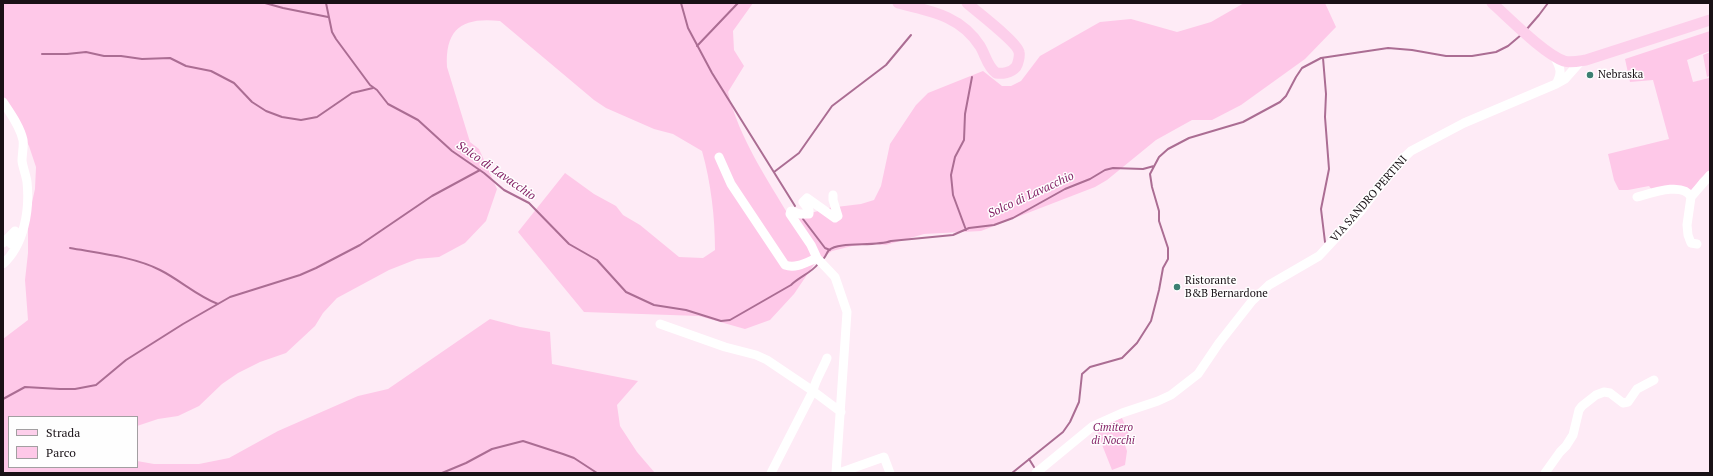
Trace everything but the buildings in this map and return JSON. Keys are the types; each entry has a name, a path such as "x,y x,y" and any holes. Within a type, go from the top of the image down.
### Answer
{"main road":[{"path":"898,3 948,17 961,26 981,47 990,68 996,73 1008,72 1015,69 1018,64 1019,52 1014,43 966,3"},
{"path":"1492,3 1554,56 1565,61 1581,61 1710,20"}],"street":[{"path":"1554,56 1561,69 1561,76 1556,84"},
{"name":"VIA SANDRO PERTINI","path":"1036,473 1093,426 1122,413 1171,395 1198,374 1219,343 1252,301 1269,285 1319,256 1360,212 1394,166 1411,151 1464,123 1556,84 1565,79 1581,61"},
{"path":"3,102 15,121 23,140 22,160 27,183 27,210 24,229 14,252 3,264"},
{"path":"719,157 731,184 785,265 790,267 798,266 818,258"},
{"path":"1697,244 1692,243 1688,235 1687,225 1691,197 1710,175"},
{"path":"1637,197 1673,189 1687,193 1691,197"},
{"path":"833,195 832,200 838,216 835,218 808,198 803,202 810,211 808,214 791,211 790,214 818,258 835,277 847,312 840,412 838,473 884,456 890,473"},
{"path":"3,243 15,231 15,235 9,250 10,253 12,253"},
{"path":"660,324 724,347 756,355 767,360 813,391 840,412"},
{"path":"771,473 813,391 814,384 821,373 827,358"},
{"path":"1544,473 1573,435 1578,410 1582,406 1596,395 1604,392 1610,393 1623,402 1628,402 1637,389 1654,380"}],"green space":[{"path":"3,3 753,3 733,31 734,50 744,66 728,92 746,142 791,219 828,208 861,204 874,200 881,186 890,144 916,105 928,93 983,71 1002,86 1011,86 1021,81 1040,56 1100,22 1131,19 1177,32 1211,22 1244,3 1325,3 1336,27 1305,59 1241,105 1212,120 1192,120 1156,140 1107,180 1095,187 981,231 924,234 886,245 873,244 852,246 832,251 815,263 794,294 770,320 745,329 699,316 584,312 518,232 565,173 594,194 616,206 623,215 640,225 679,257 703,258 715,250 712,200 702,151 673,134 654,129 606,108 594,100 500,21 476,21 466,24 453,34 449,43 447,54 447,67 470,142 479,149 497,189 486,221 465,243 439,257 417,259 389,270 337,298 323,313 315,326 286,353 260,362 238,373 222,384 199,406 178,416 158,419 138,426 138,416 8,416 8,468 138,468 138,461 154,464 199,464 229,458 278,431 358,396 388,389 490,319 520,327 550,332 552,364 638,381 617,405 620,426 637,452 655,473 3,473 3,339 28,320 25,280 28,253 28,220 35,189 36,167 29,146 13,116 3,110"},
{"path":"1710,31 1710,51 1687,60 1693,82 1709,78 1710,82 1710,170 1700,179 1692,190 1652,190 1649,186 1619,190 1614,180 1608,154 1669,139 1653,80 1630,82 1625,59"},
{"path":"1710,52 1710,80 1709,76 1707,77 1703,55"},
{"name":"Cimitero di Nocchi","path":"1122,418 1132,442 1125,445 1127,451 1125,465 1112,470 1095,427"}],"waterway":[{"path":"265,3 328,17"},
{"name":"Solco di Lavacchio","path":"326,3 332,32 336,39 370,85 377,90 388,104 418,120 452,151 484,173 504,190 529,203 569,244 597,260 626,292 654,305 686,310 721,321 730,320 791,285 818,264"},
{"path":"681,3 688,28 712,73 795,206"},
{"path":"697,46 738,3"},
{"path":"1526,30 1548,3"},
{"path":"774,172 799,153 832,106 886,65 911,35"},
{"path":"1012,473 1063,432 1070,422 1079,402 1082,374 1090,367 1122,358 1137,343 1151,321 1163,268 1168,259 1168,248 1159,221 1159,211 1150,174 1159,157 1168,149 1189,138 1243,122 1280,102 1286,96 1302,68 1321,58 1388,48 1412,50 1446,56 1472,56 1496,52 1508,46 1521,35"},
{"path":"42,54 86,52 104,56 121,56 142,59 170,58 186,66 211,71 234,83 252,102 266,111 282,117 301,120 317,117 352,93 373,88"},
{"path":"1323,58 1329,169 1321,209 1325,242"},
{"path":"966,230 953,195 951,175 955,157 964,140 965,114 972,77"},
{"name":"Solco di Lavacchio","path":"824,258 829,250 834,247 876,244 891,241 953,235 969,228 994,225 1013,218 1065,189 1090,179 1105,170 1113,168 1143,169 1154,166"},
{"path":"3,399 25,387 75,389 96,385 126,360 183,324 230,297 300,275 316,268 360,245 432,196 480,170"},
{"path":"803,219 825,248 830,250"},
{"path":"70,248 116,256 150,266 160,270 203,297 218,304"},
{"path":"442,473 466,463 492,449 523,441 574,458 597,473"},
{"path":"1029,459 1034,467"}],"place":[{"name":"Nebraska","path":"1590,75"},
{"name":"Ristorante B&B Bernardone","path":"1177,287"}]}
